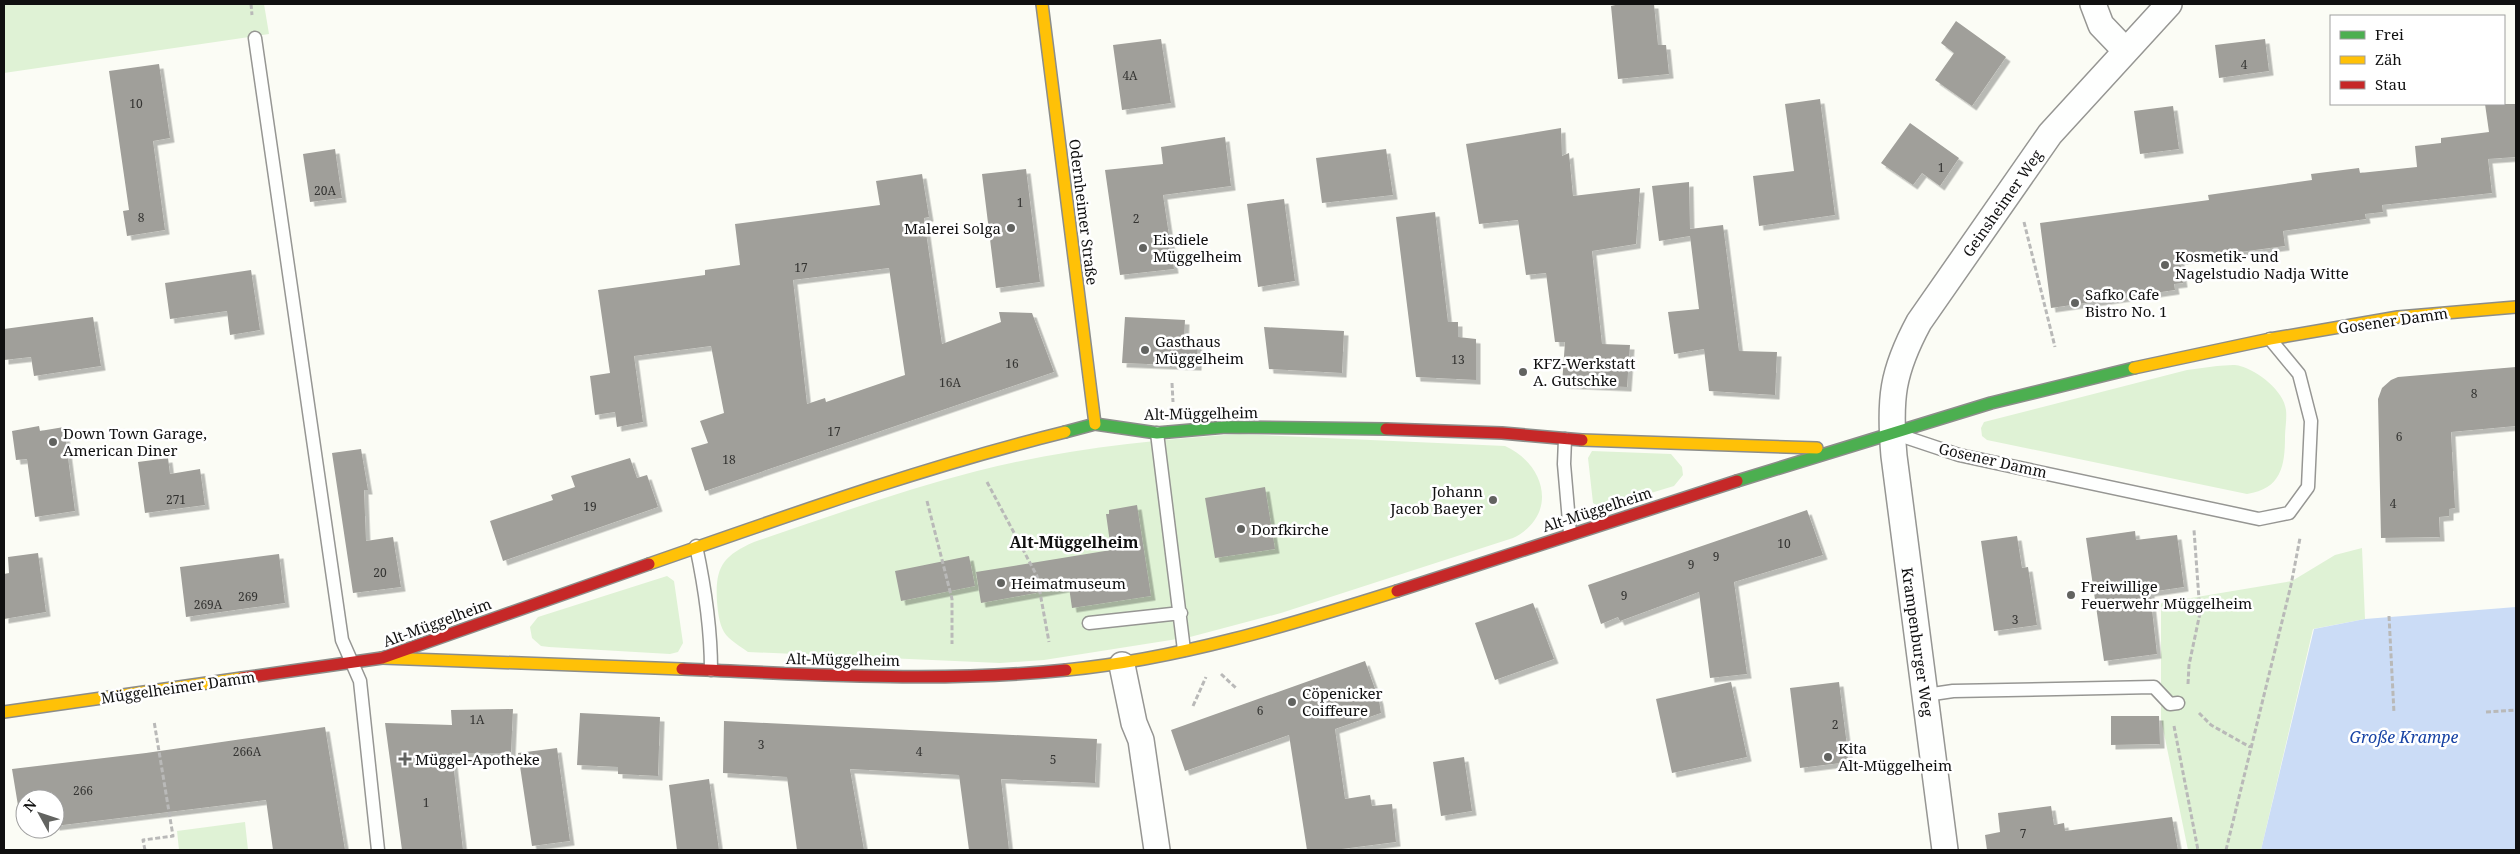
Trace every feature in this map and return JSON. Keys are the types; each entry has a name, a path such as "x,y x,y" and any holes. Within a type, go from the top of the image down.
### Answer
{"main road":[{"name":"Odernheimer Straße","path":"1042,4 1095,424"},
{"name":"Gosener Damm","path":"1892,432 1991,403 2270,338 2398,317 2516,307"},
{"name":"Alt-Müggelheim","path":"382,658 696,546 919,472 972,455 1095,424 1157,432 1226,427 1314,427 1502,433 1564,439 1836,449"},
{"name":"Alt-Müggelheim","path":"382,658 841,674 952,675 1050,672 1122,665 1246,636 1353,604 1570,533 1892,432"},
{"name":"Müggelheimer Damm","path":"4,712 382,658"}],"street":[{"path":"2093,4 2101,25 2126,50"},
{"name":"Geinsheimer Weg","path":"1892,432 1892,394 1904,350 1919,322 2050,134 2169,4"},
{"name":"Krampenburger Weg","path":"1892,432 1917,642 1926,696 1945,850"},
{"path":"1122,665 1134,723 1140,740 1156,850"}],"lane":[{"path":"255,38 339,623 342,640 360,681 378,850"},
{"name":"Gosener Damm","path":"1892,432 1959,455 2259,519 2289,512 2308,486 2311,421 2299,374 2270,338"},
{"path":"1157,432 1181,613 1184,650"},
{"path":"1564,439 1564,464 1570,533"},
{"path":"696,546 709,618 711,670"},
{"path":"1089,623 1181,613"},
{"path":"1926,696 1952,690 2154,687 2173,707"}],"path":[{"path":"2006,197 2021,209 2055,347"},
{"path":"972,455 1037,576 1050,646 1050,672"},
{"path":"919,472 952,599 952,675"},
{"path":"2188,693 2188,665 2200,613 2194,530"},
{"path":"2226,850 2291,585 2300,538"},
{"path":"2389,616 2394,714"},
{"path":"1217,671 1237,689"},
{"path":"1192,706 1207,673"},
{"path":"2173,707 2198,850"},
{"path":"2194,708 2211,725 2250,747"},
{"path":"2486,712 2516,710"},
{"path":"144,850 143,840 173,836 154,717"}],"green space":[{"path":"4,4 264,4 269,34 4,73"},
{"path":"2238,365 2254,372 2275,389 2284,403 2286,417 2285,448 2282,466 2274,481 2258,491 2247,494 1987,440 1982,436 1981,428 1984,422 2187,370"},
{"path":"1239,434 1505,446 1530,465 1538,478 1542,491 1541,504 1537,517 1527,529 1513,538 1281,613 1190,637 1044,660 1000,663 748,652 729,638 721,625 717,602 719,572 723,564 734,552 754,542 865,504 1009,463 1108,446"},
{"path":"1592,451 1671,454 1682,467 1683,475 1674,486 1601,508 1593,503 1588,458"},
{"path":"2362,548 2365,619 2313,629 2261,850 2188,850 2161,719 2161,603 2292,581 2335,555"},
{"path":"667,576 674,581 683,643 678,652 670,654 549,647 541,646 532,638 530,627 538,617"},
{"path":"245,822 248,850 179,850 177,831"}],"water":[{"name":"Große Krampe","path":"2516,607 2516,850 2261,850 2314,629 2365,619"}],"building":[{"path":"1620,4 1654,4 1658,45 1666,45 1669,74 1618,79 1611,6"},
{"path":"1956,21 2006,57 1972,106 1935,80 1954,53 1941,43"},
{"path":"1161,39 1171,103 1122,110 1113,45"},
{"path":"2265,39 2269,71 2219,78 2215,45"},
{"path":"159,64 170,138 153,141 165,230 127,236 123,211 129,210 109,71"},
{"path":"1820,99 1835,215 1759,226 1753,176 1794,171 1785,104"},
{"path":"2516,104 2516,157 2488,159 2492,193 2382,205 2383,212 2365,214 2366,219 2283,231 2285,246 2180,260 2183,283 2174,284 2175,290 2051,308 2040,223 2209,200 2208,195 2312,180 2311,174 2359,168 2360,173 2417,167 2415,146 2441,143 2441,138 2489,132 2485,105"},
{"path":"2173,106 2179,149 2140,154 2134,111"},
{"path":"1910,123 1959,158 1940,186 1922,173 1913,185 1881,163"},
{"path":"1561,128 1562,156 1569,153 1573,196 1640,188 1636,244 1592,251 1602,344 1630,345 1627,387 1562,384 1565,342 1555,342 1546,273 1526,275 1518,220 1479,224 1466,144"},
{"path":"1225,137 1231,186 1163,195 1174,269 1120,275 1105,170 1163,164 1161,147"},
{"path":"335,149 342,198 310,202 303,154"},
{"path":"1386,149 1393,195 1322,203 1316,158"},
{"name":"Malerei Solga","path":"1026,169 1040,282 996,288 982,174"},
{"path":"922,174 929,217 924,218 942,344 1001,322 999,312 1032,313 1054,372 705,491 691,448 708,443 700,421 724,413 711,346 634,356 643,422 617,427 615,412 595,415 590,376 610,373 598,290 705,275 705,270 740,265 735,224 880,205 876,181","holes":["889,268 905,375 826,402 825,398 807,404 793,280"]},
{"path":"1689,182 1690,229 1723,225 1739,351 1777,352 1775,395 1709,391 1704,349 1674,354 1668,312 1699,309 1690,236 1659,241 1652,186"},
{"path":"1284,199 1295,281 1258,287 1247,204"},
{"path":"1435,212 1448,322 1458,322 1458,337 1476,339 1476,380 1416,377 1396,217"},
{"path":"251,270 260,330 230,335 227,311 170,319 165,283"},
{"path":"93,317 101,366 34,376 31,357 4,360 4,329"},
{"path":"1125,317 1185,320 1184,340 1198,340 1197,366 1122,363"},
{"path":"1264,327 1344,331 1342,373 1269,369"},
{"path":"2516,367 2516,426 2451,432 2455,508 2449,509 2449,516 2439,517 2440,537 2381,538 2378,399 2382,388 2398,377"},
{"path":"39,426 40,431 64,427 75,511 35,517 27,459 16,460 12,431"},
{"path":"361,449 368,490 364,490 366,541 393,537 401,587 353,593 332,453"},
{"path":"168,458 170,474 200,469 205,505 145,513 138,462"},
{"path":"630,458 637,478 647,475 658,507 503,561 490,521 553,500 551,495 575,487 571,476"},
{"name":"Dorfkirche","path":"1265,487 1275,549 1215,558 1205,498"},
{"path":"1137,505 1151,596 1072,608 1069,587 981,603 976,572 1111,550 1106,514 1109,514 1109,510"},
{"path":"1807,510 1823,555 1734,582 1747,674 1710,678 1699,592 1620,621 1618,617 1601,624 1588,585"},
{"path":"2135,531 2136,540 2177,535 2184,587 2150,592 2157,654 2104,661 2086,538"},
{"path":"2017,536 2022,568 2028,567 2037,625 1994,631 1981,541"},
{"path":"38,553 46,612 4,619 4,574 9,573 8,557"},
{"path":"279,554 285,603 186,617 180,567"},
{"path":"969,556 975,586 901,601 895,571"},
{"path":"1533,603 1554,659 1495,680 1475,623"},
{"path":"1365,661 1379,700 1381,713 1335,729 1345,799 1370,795 1372,806 1392,804 1396,842 1334,850 1307,850 1289,735 1185,771 1171,730"},
{"path":"1731,682 1747,757 1672,773 1656,699"},
{"path":"1839,682 1849,762 1800,768 1790,688"},
{"path":"513,709 511,753 452,753 463,850 402,850 385,723 452,725 451,710"},
{"path":"580,713 660,717 658,776 618,774 618,767 577,765"},
{"path":"2111,716 2159,716 2160,744 2111,745"},
{"path":"724,721 1097,739 1095,783 1001,779 1009,850 969,850 959,775 850,769 864,850 797,850 787,777 723,773"},
{"path":"325,727 345,850 273,850 266,800 65,825 65,789 15,789 12,769 146,753"},
{"path":"557,748 570,841 532,846 518,753"},
{"path":"1464,757 1472,811 1441,816 1433,762"},
{"path":"709,779 719,850 677,850 669,785"},
{"path":"2051,806 2054,825 2064,823 2065,831 2172,817 2178,850 1987,850 1985,835 2000,832 1998,813"}],"traffic: fast":[{"path":"1737,481 1991,403 2134,368"},
{"path":"1065,432 1095,424 1157,433 1226,427 1386,429"}],"traffic: slow":[{"path":"1042,4 1095,424"},
{"path":"2134,368 2270,339 2398,317 2516,307"},
{"path":"649,564 907,476 1065,432"},
{"path":"1582,440 1817,448"},
{"path":"1066,670 1108,665 1192,649 1275,628 1397,591"},
{"path":"382,658 682,669"},
{"path":"4,712 242,678"}],"traffic: jam":[{"path":"1386,429 1502,433 1582,440"},
{"path":"1397,591 1737,481"},
{"path":"242,678 382,658 649,564"},
{"path":"682,669 922,677 1018,674 1066,670"}],"place":[{"name":"Malerei Solga","path":"1011,228"},
{"name":"Eisdiele Müggelheim","path":"1143,248"},
{"name":"Kosmetik- und Nagelstudio Nadja Witte","path":"2165,265"},
{"name":"Safko Cafe Bistro No. 1","path":"2075,303"},
{"name":"Gasthaus Müggelheim","path":"1145,350"},
{"name":"KFZ-Werkstatt A. Gutschke","path":"1523,372"},
{"name":"Down Town Garage, American Diner","path":"53,442"},
{"name":"Johann Jacob Baeyer","path":"1493,500"},
{"name":"Dorfkirche","path":"1241,529"},
{"name":"Heimatmuseum","path":"1001,583"},
{"name":"Freiwillige Feuerwehr Müggelheim","path":"2071,595"},
{"name":"Cöpenicker Coiffeure","path":"1292,702"},
{"name":"Kita Alt-Müggelheim","path":"1828,757"},
{"name":"Müggel-Apotheke","path":"405,759"}],"district":[{"name":"Alt-Müggelheim","path":"1074,542"}]}
